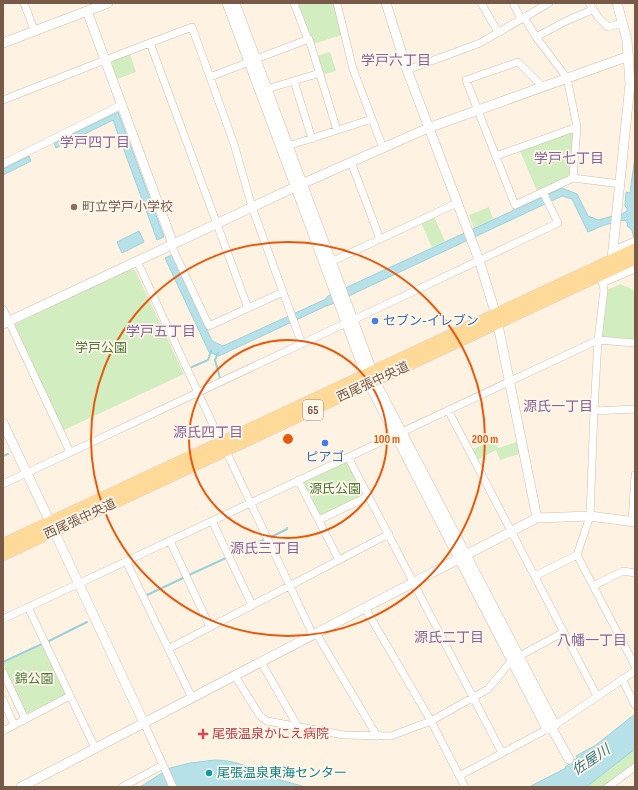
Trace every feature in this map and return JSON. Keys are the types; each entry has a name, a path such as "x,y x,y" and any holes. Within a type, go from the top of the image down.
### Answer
{"main road":[{"name":"西尾張中央道","path":"3,555 52,527 497,319 619,259 635,249"},
{"name":"西尾張中央道","path":"497,319 601,279 619,259 635,259"},
{"name":"西尾張中央道","path":"3,544 52,527"}],"street":[{"path":"24,3 35,32"},
{"path":"3,43 108,3"},
{"path":"227,3 252,60 370,378 569,759"},
{"path":"235,3 252,60 267,89 288,146 299,185 332,262 338,291"},
{"path":"294,3 308,40 309,39 337,130"},
{"path":"337,3 353,69 383,148"},
{"path":"386,3 407,70 479,260 497,319 537,518"},
{"path":"481,3 498,32"},
{"path":"513,3 536,37 567,78 577,127 573,178"},
{"path":"617,3 632,55 629,104 616,224 619,259"},
{"path":"407,70 480,43 545,4"},
{"path":"536,37 591,6 608,27 623,23"},
{"path":"87,11 172,245 209,326 283,292"},
{"path":"3,100 192,27 234,144 252,207 302,344"},
{"path":"210,77 308,40"},
{"path":"150,43 248,308"},
{"path":"6,323 299,185 428,128 632,55"},
{"path":"543,87 518,62 466,80 515,205 544,193 573,178 620,184"},
{"path":"267,89 320,73"},
{"path":"294,81 312,139"},
{"path":"3,164 121,105"},
{"path":"288,146 372,119"},
{"path":"496,156 577,127"},
{"path":"351,162 380,239"},
{"path":"3,484 558,223 544,193"},
{"path":"332,262 457,203"},
{"path":"619,259 635,241"},
{"path":"619,259 635,269"},
{"path":"137,261 290,586 315,634 377,736"},
{"path":"535,576 577,555 590,516 598,340 604,290 601,279"},
{"path":"3,309 6,323 70,452"},
{"path":"3,618 598,340 635,343"},
{"path":"594,411 635,409"},
{"path":"448,410 597,696"},
{"path":"3,423 173,787"},
{"path":"348,457 502,753"},
{"path":"21,787 537,518 590,516 633,522 635,475"},
{"path":"298,480 340,560"},
{"path":"319,520 369,496"},
{"path":"212,520 252,605"},
{"path":"168,649 389,534"},
{"path":"170,541 210,627"},
{"path":"577,555 635,666"},
{"path":"126,561 192,698"},
{"path":"593,586 623,571 635,573"},
{"path":"28,607 95,748"},
{"path":"365,608 431,721 465,787"},
{"path":"235,676 260,716 267,721 344,735 391,736 431,721 488,689 515,658 564,632"},
{"path":"261,662 298,726"},
{"path":"459,776 551,727 635,671"},
{"path":"3,672 25,719"},
{"path":"622,679 635,705"},
{"path":"3,730 70,696"},
{"path":"3,700 14,725"},
{"path":"122,787 163,766"},
{"path":"608,787 635,767"}],"green space":[{"path":"298,3 334,3 342,35 313,44"},
{"path":"330,52 336,71 322,75 316,56"},
{"path":"130,54 136,72 117,79 112,63 113,60"},
{"path":"572,132 574,134 570,174 567,177 537,191 520,151"},
{"path":"489,207 493,219 474,228 469,215"},
{"path":"434,217 445,241 432,247 421,223"},
{"name":"学戸公園","path":"130,269 135,270 184,374 62,431 14,329 15,324"},
{"path":"621,284 633,289 635,295 635,340 604,338 601,335 607,290"},
{"path":"492,440 498,448 517,442 519,454 500,460 496,450 477,460 472,450"},
{"name":"源氏公園","path":"345,462 349,463 365,494 364,497 322,516 320,515 304,484 304,481"},
{"name":"錦公園","path":"43,645 66,693 65,695 26,713 3,663"},
{"path":"635,749 635,764 604,787 586,787"}],"water":[{"path":"118,112 164,237 157,240 113,120 56,148 54,143"},
{"path":"29,156 31,161 3,175 3,169"},
{"path":"635,156 635,244 632,230 627,226 628,224 625,220 604,225 588,232 572,199 562,196 219,356 209,352 165,258 172,255 212,341 223,346 562,188 577,194 588,216 598,220 624,213 627,211 625,206 626,192 630,193"},
{"path":"139,231 144,242 122,253 117,242"},
{"name":"佐屋川","path":"635,714 635,749 586,787 529,787 566,768 565,767 577,758 576,756 596,745"},
{"path":"223,760 240,764 278,779 305,787 140,787 170,768 190,763"}],"waterway":[{"path":"192,367 208,360 211,351"},
{"path":"218,353 215,360 220,378"},
{"path":"3,456 8,454"},
{"path":"271,537 287,528"},
{"path":"232,555 263,540"},
{"path":"189,575 226,558"},
{"path":"147,595 183,578"},
{"path":"49,641 87,622"},
{"path":"3,662 42,644"}],"place":[{"name":"町立学戸小学校","path":"74,207"},
{"name":"セブン-イレブン","path":"375,321"},
{"name":"ピアゴ","path":"325,443"},
{"name":"尾張温泉かにえ病院","path":"203,734"},
{"name":"尾張温泉東海センター","path":"209,773"}],"district":[{"name":"学戸六丁目","path":"396,60"},
{"name":"学戸四丁目","path":"95,142"},
{"name":"学戸七丁目","path":"569,158"},
{"name":"学戸五丁目","path":"161,331"},
{"name":"源氏一丁目","path":"558,406"},
{"name":"源氏四丁目","path":"208,432"},
{"name":"源氏三丁目","path":"265,548"},
{"name":"源氏二丁目","path":"449,637"},
{"name":"八幡一丁目","path":"592,640"}]}
